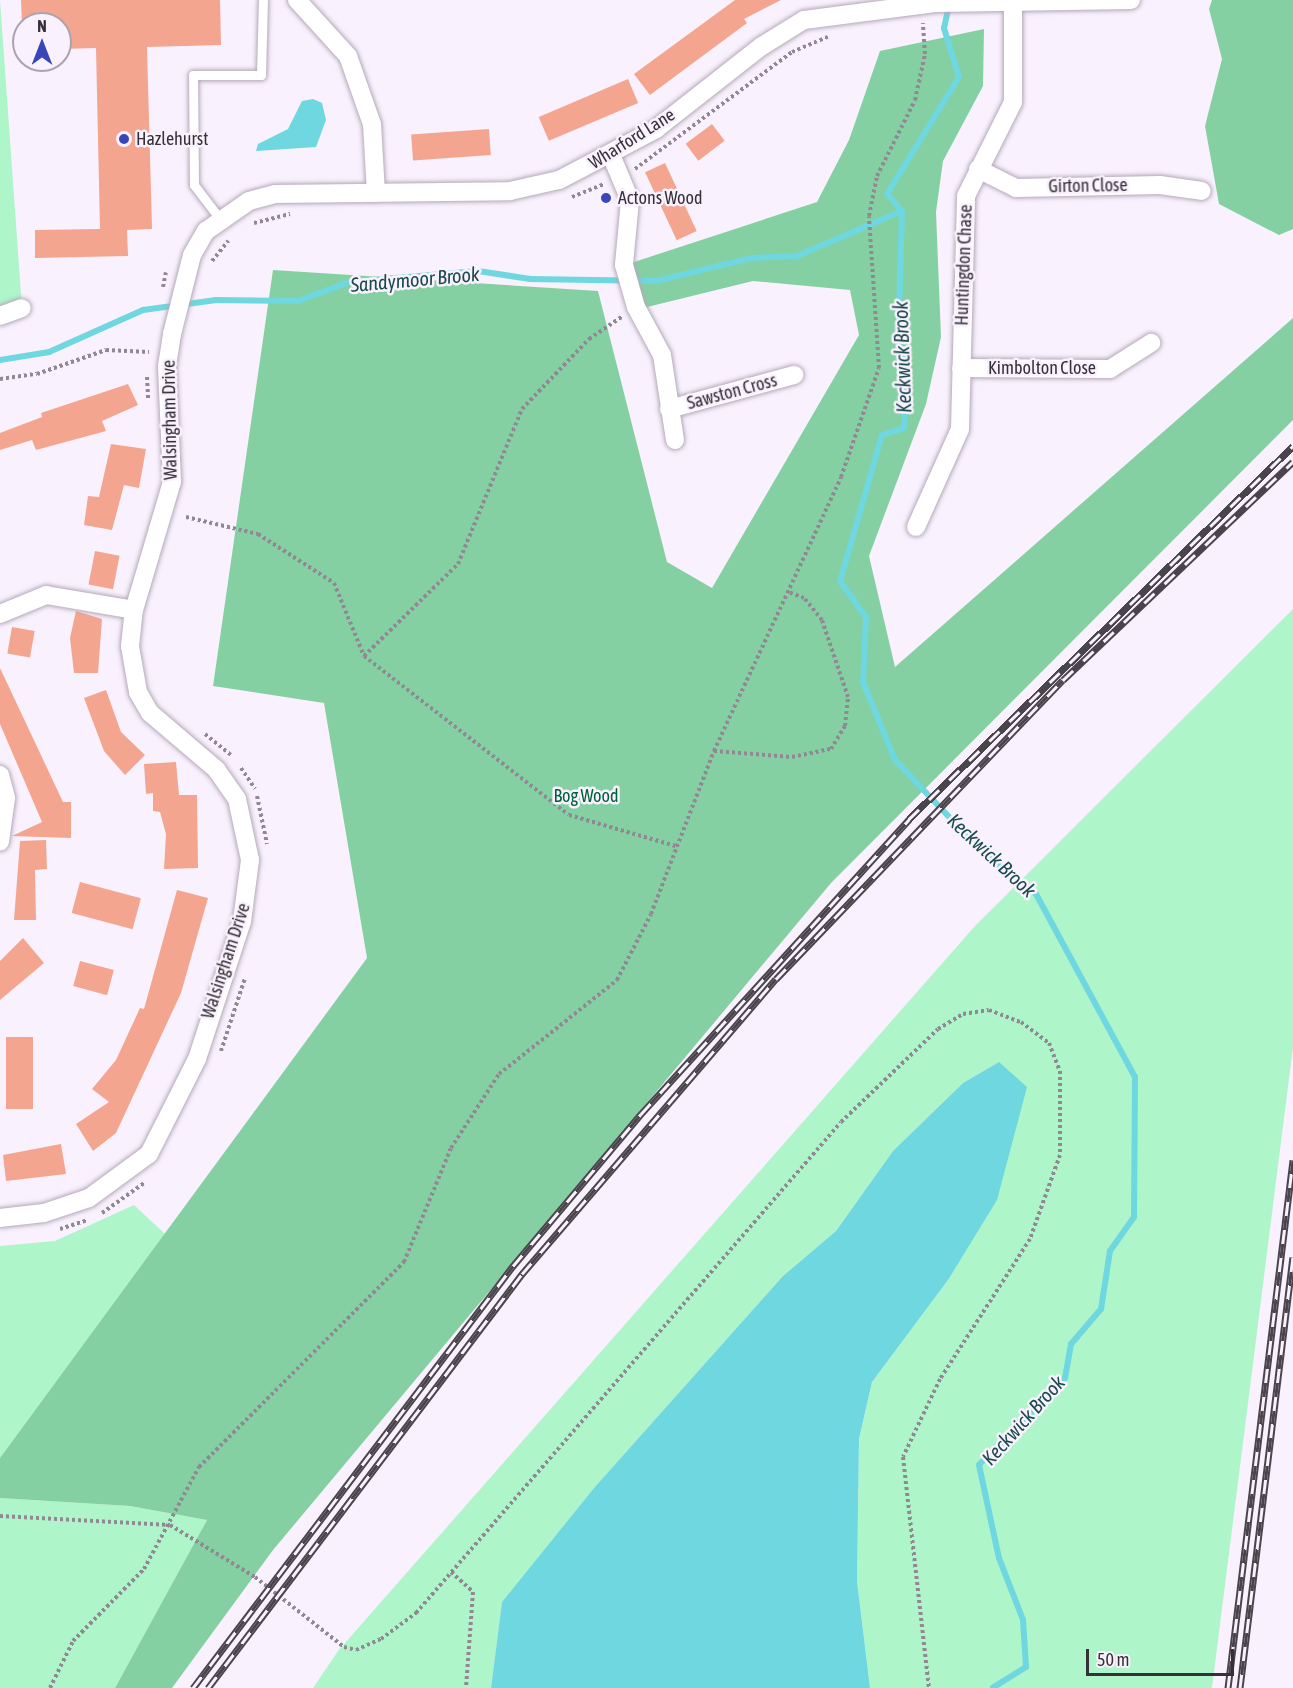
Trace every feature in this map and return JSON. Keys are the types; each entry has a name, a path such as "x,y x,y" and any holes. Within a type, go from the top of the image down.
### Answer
{"street":[{"path":"297,0 348,56 372,124 376,193"},
{"name":"Wharford Lane","path":"185,278 206,231 220,219 275,194 518,189 559,180 611,155 656,129 794,26 929,4 1131,0"},
{"name":"Huntingdon Chase","path":"916,527 960,429 966,196 1013,102 1013,4"},
{"name":"Sawston Cross","path":"611,155 630,200 624,265 636,307 662,355 675,440"},
{"name":"Girton Close","path":"978,169 1016,188 1160,184 1202,191"},
{"name":"Walsingham Drive","path":"0,1218 44,1213 89,1198 148,1154 197,1059 242,921 250,860 237,799 218,770 150,713 132,669 134,610 172,482 167,366 185,278"},
{"path":"0,316 22,308"},
{"name":"Kimbolton Close","path":"961,368 1110,369 1151,343"},
{"name":"Sawston Cross","path":"669,409 794,375"},
{"path":"0,614 46,595 134,610"},
{"path":"0,775 6,820 0,842"}],"lane":[{"path":"220,219 194,184 193,75 261,75 263,0"}],"path":[{"path":"50,1688 73,1641 144,1569 170,1525 199,1467 404,1262 451,1148 499,1074 616,980 651,914 714,751 841,477 879,368 869,216 877,176 915,100 925,54 929,4"},
{"path":"632,170 792,52 840,34"},
{"path":"564,200 605,183"},
{"path":"245,226 293,214"},
{"path":"185,278 202,277 233,236"},
{"path":"161,295 166,272"},
{"path":"364,656 458,564 522,409 589,339 636,307"},
{"path":"149,359 151,341"},
{"path":"0,378 37,374 106,350 149,352"},
{"path":"148,365 148,408"},
{"path":"186,518 258,534 334,584 364,656 568,815 676,846"},
{"path":"714,751 792,757 831,748 844,726 848,696 822,620 804,598 788,592"},
{"path":"200,731 219,740 252,782 263,812 267,852"},
{"path":"220,1055 248,970"},
{"path":"0,1516 170,1525 255,1577 344,1647 356,1650 416,1613 841,1122 938,1029 963,1014 989,1010 1021,1022 1049,1043 1060,1071 1060,1155 1030,1239 940,1378 903,1458 928,1688"},
{"path":"57,1230 108,1210 149,1178"},
{"path":"451,1572 473,1592 466,1688"}],"green space":[{"path":"0,0 22,308 0,313"},
{"path":"1212,0 1293,0 1293,229 1279,235 1219,204 1205,126 1222,59 1209,9"},
{"name":"Bog Wood","path":"984,29 983,86 943,161 936,212 941,337 926,404 869,556 895,667 1293,318 1293,420 831,883 273,1550 172,1688 115,1688 207,1520 130,1506 0,1498 0,1458 367,958 324,703 213,686 273,270 598,291 667,562 712,588 859,335 850,290 753,281 639,309 625,265 817,202 849,140 880,51"},
{"path":"1293,609 1293,1047 1212,1688 870,1688 857,1581 859,1439 872,1382 948,1280 999,1062 963,1083 893,1151 836,1231 783,1276 594,1488 502,1602 491,1688 313,1688 338,1651 975,926"},
{"path":"134,1205 165,1234 0,1458 0,1246 55,1241"},
{"path":"0,1498 130,1506 207,1520 115,1688 0,1688"}],"water":[{"path":"313,99 322,103 326,120 316,147 256,151 258,144 288,129 302,101"},
{"path":"999,1062 1027,1087 997,1200 948,1280 872,1382 859,1439 857,1581 870,1688 491,1688 502,1602 594,1488 783,1276 836,1231 893,1151 963,1083"}],"building":[{"name":"Hazlehurst","path":"21,0 220,0 221,45 147,47 152,229 127,230 128,256 35,258 35,230 100,229 96,48 72,49 72,12 22,12"},
{"path":"735,0 781,0 744,19 747,23 650,95 634,74"},
{"path":"628,79 638,103 549,141 539,117"},
{"path":"712,124 725,141 698,161 686,144"},
{"path":"489,129 491,155 413,160 411,134"},
{"path":"665,163 697,231 677,240 645,172"},
{"path":"128,384 138,405 102,421 106,431 36,450 32,440 0,450 0,433 42,417 41,413"},
{"path":"111,444 146,449 139,488 124,485 112,530 84,525 88,496 99,497"},
{"path":"95,551 120,556 113,589 89,584"},
{"path":"76,611 102,619 98,673 74,673 70,638"},
{"path":"12,627 35,631 30,658 7,654"},
{"path":"0,668 63,802 71,802 71,838 12,836 42,822 0,724"},
{"path":"106,690 121,732 145,755 125,775 104,751 84,698"},
{"path":"176,762 179,795 197,795 198,868 164,869 166,834 160,812 153,811 153,793 146,794 144,764"},
{"path":"46,840 47,869 35,870 36,920 14,920 20,841"},
{"path":"80,882 141,898 133,929 72,913"},
{"path":"177,890 208,898 181,993 116,1133 93,1151 76,1124 109,1102 92,1089 116,1060 140,1008 144,1009"},
{"path":"23,938 44,963 0,1000 0,961"},
{"path":"80,961 114,970 107,995 73,986"},
{"path":"6,1037 33,1037 33,1109 6,1109"},
{"path":"61,1144 66,1174 6,1181 3,1155"}],"waterway":[{"name":"Keckwick Brook","path":"949,5 944,28 959,77 887,194 902,211 898,346 906,386 904,428 882,435 840,581 866,617 863,682 895,760 985,855 1036,894 1135,1077 1134,1217 1110,1251 1101,1309 1071,1344 1065,1378 979,1465 999,1558 1023,1620 1026,1667 993,1688"},
{"name":"Sandymoor Brook","path":"0,360 49,352 143,310 216,300 298,301 349,282 478,271 530,279 656,281 752,258 797,256 902,211"}],"railway":[{"path":"193,1688 513,1266 641,1114 909,819 1293,446"},
{"path":"208,1688 522,1274 776,979 1063,680 1293,462"},
{"path":"1228,1688 1293,1160"},
{"path":"1240,1688 1293,1257"}],"place":[{"name":"Hazlehurst","path":"124,139"},
{"name":"Actons Wood","path":"606,198"}]}
